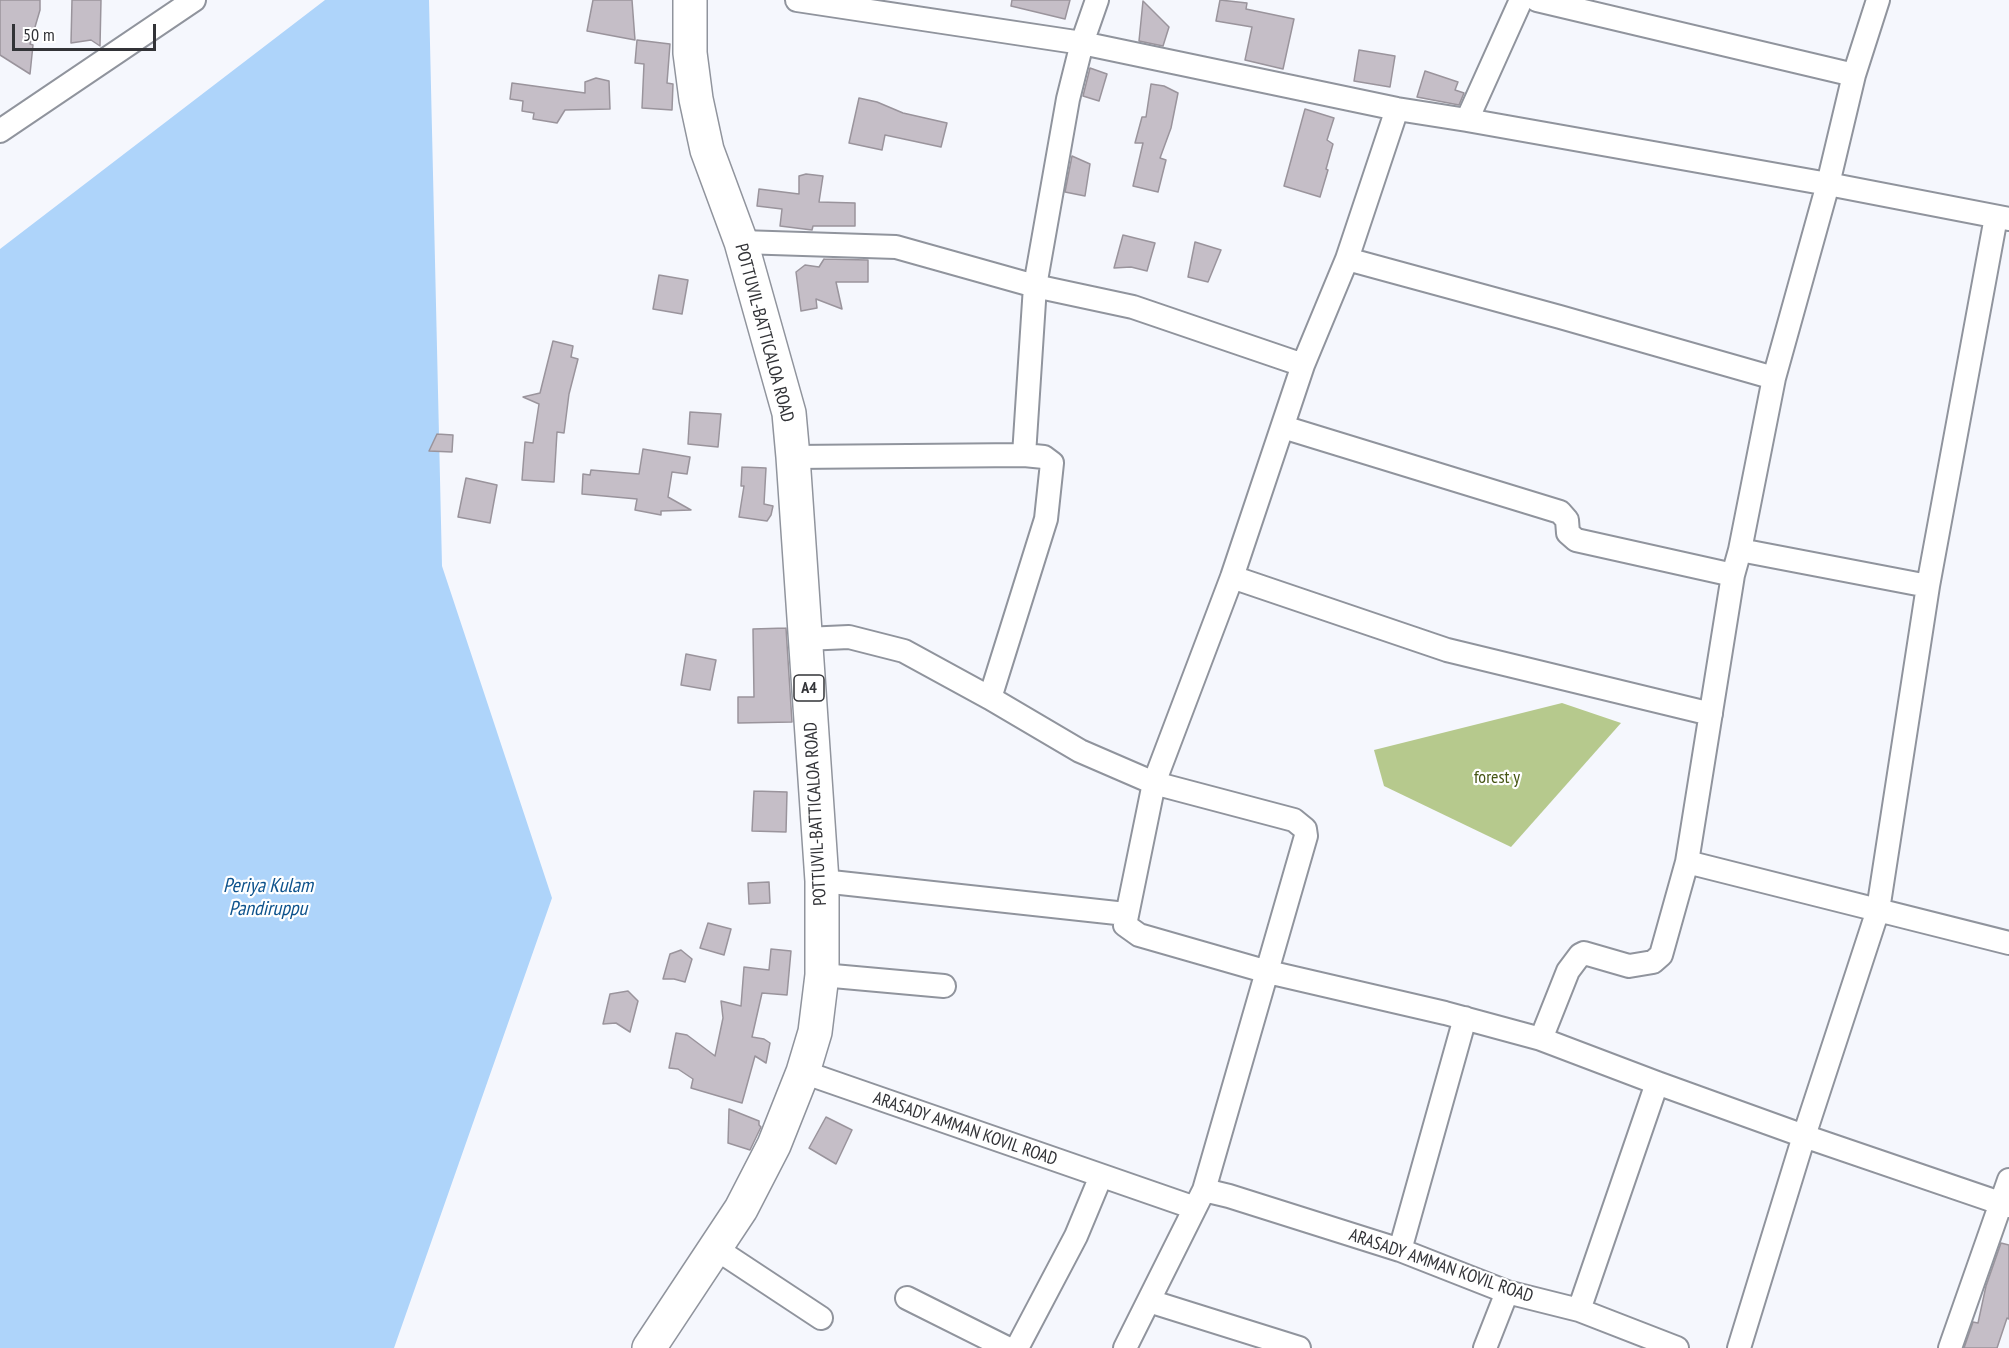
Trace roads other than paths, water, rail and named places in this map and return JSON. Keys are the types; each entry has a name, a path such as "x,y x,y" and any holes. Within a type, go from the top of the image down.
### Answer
{"highway":[{"name":"POTTUVIL-BATTICALOA ROAD","path":"649,1348 741,1209 774,1145 803,1072 815,1032 822,975 822,881 789,413 741,242 707,150 696,99 690,53 690,0"}],"street":[{"path":"0,131 194,0"},
{"path":"797,0 1082,43 1397,109 1828,184 2002,218 1928,586 1878,910 1804,1136 1739,1348"},
{"path":"1024,455 1035,286 1068,99 1096,0"},
{"path":"1467,120 1521,0"},
{"path":"1537,0 1854,75"},
{"path":"1541,1039 1568,971 1580,955 1584,953 1629,966 1644,964 1658,959 1661,955 1687,862 1732,575 1740,550 1774,378 1828,184 1854,75 1878,0"},
{"path":"1397,109 1347,259 1304,365 1232,576 1154,783 1125,925 1139,935 1268,972 1465,1018 1541,1039 1804,1136 2006,1205"},
{"path":"741,242 896,247 1035,286 1133,307 1304,365"},
{"path":"1347,259 1560,316 1774,378"},
{"path":"1283,427 1560,512 1567,520 1568,533 1576,540 1732,575"},
{"path":"793,457 1024,455 1044,457 1053,463 1046,519 990,698"},
{"path":"1740,550 1928,586"},
{"path":"1232,576 1447,650 1711,714"},
{"path":"805,639 849,637 904,651 1080,751 1154,783 1294,820 1305,829 1306,836 1268,972 1200,1199 1125,1348"},
{"path":"1687,862 2009,943"},
{"path":"822,881 1126,914"},
{"path":"822,975 944,986"},
{"path":"1400,1250 1465,1018"},
{"name":"ARASADY AMMAN KOVIL ROAD","path":"803,1072 1101,1176 1200,1199 1229,1196 1400,1250 1506,1292 1579,1310 1677,1348"},
{"path":"1579,1310 1657,1083"},
{"path":"1017,1348 1076,1236 1101,1176"},
{"path":"1950,1348 2006,1205 2009,1180"},
{"path":"715,1248 821,1318"},
{"path":"1485,1348 1506,1292"},
{"path":"907,1298 1007,1348"},
{"path":"1149,1300 1299,1348"}],"water":[{"name":"Periya Kulam Pandiruppu","path":"325,0 429,0 442,566 552,898 394,1348 0,1348 0,249"}],"park label":[{"name":"forest y","path":"1497,778"}]}
